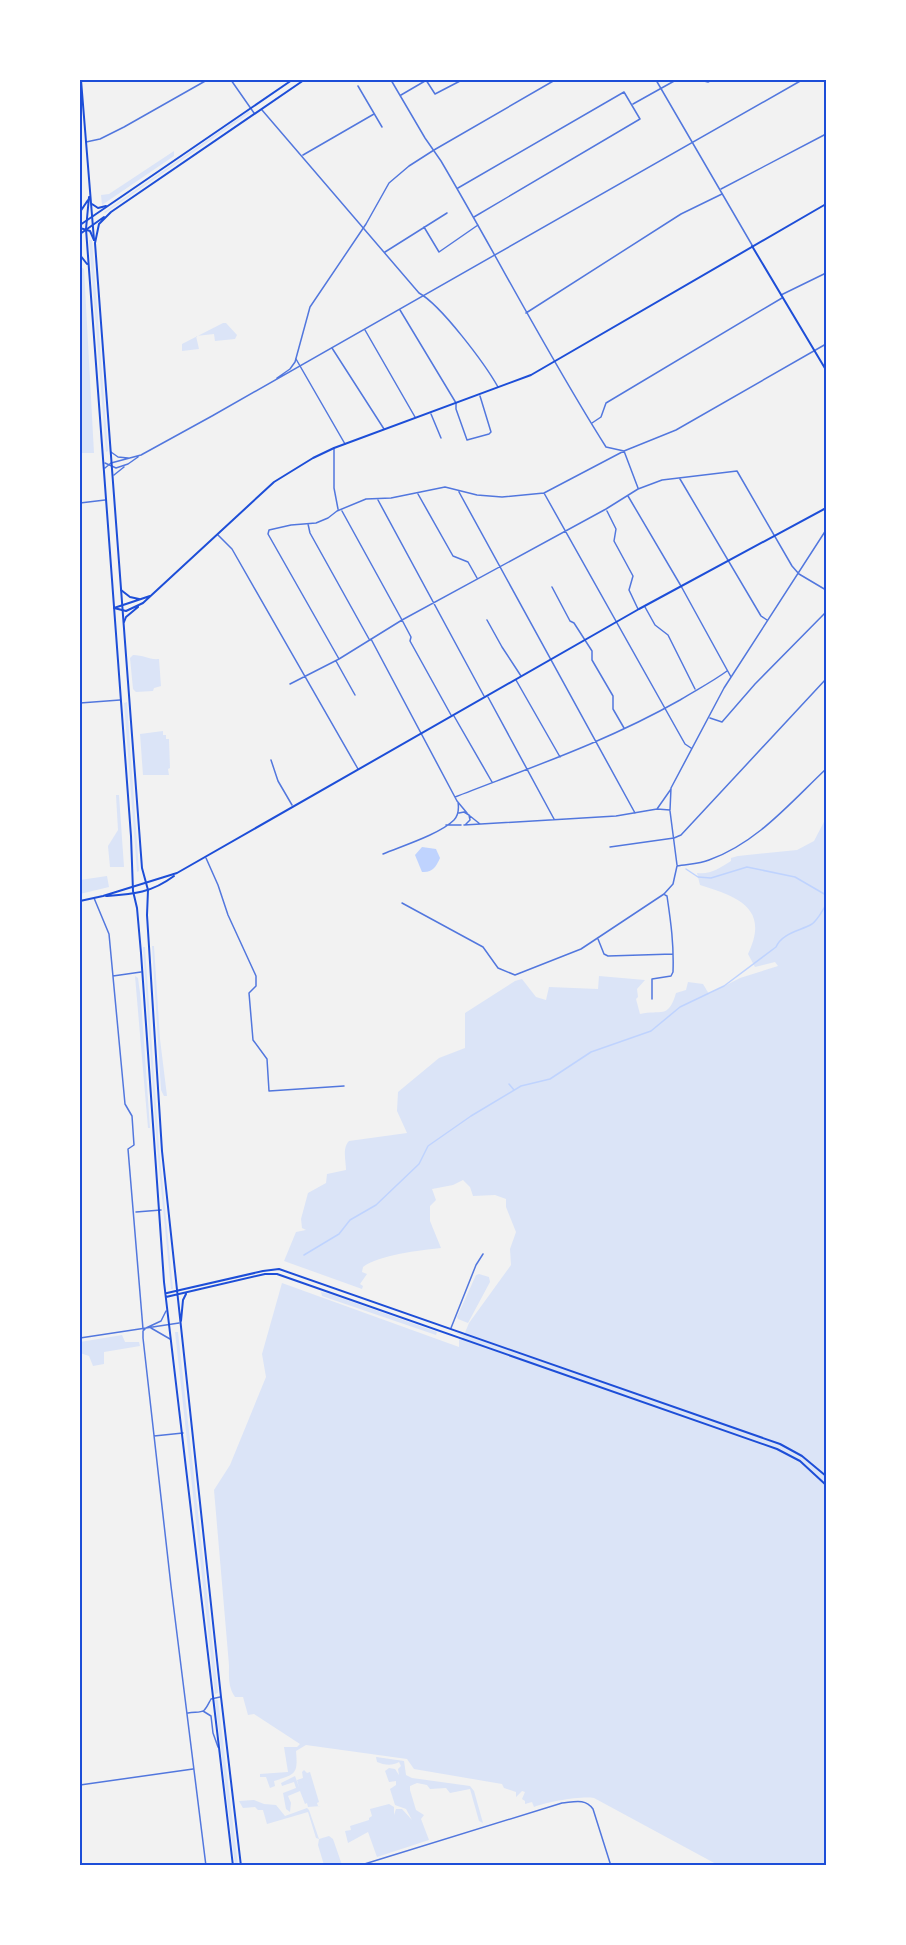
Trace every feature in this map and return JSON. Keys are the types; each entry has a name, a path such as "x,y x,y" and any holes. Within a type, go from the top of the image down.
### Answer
{"main road":[{"path":"81,80 89,194 86,229 89,272 133,885 142,972 167,1307 233,1866"},
{"path":"95,243 92,234 80,226 87,220 292,80"},
{"path":"80,234 304,80"},
{"path":"89,194 94,224 142,868 148,893 146,907 159,1115 176,1282 175,1294 241,1866"},
{"path":"80,212 89,194"},
{"path":"91,201 98,208 109,205"},
{"path":"114,608 148,597 274,482 313,458 334,448 531,375 826,204"},
{"path":"95,243 99,224 111,212"},
{"path":"752,246 826,370"},
{"path":"80,255 89,272"},
{"path":"107,509 115,508"},
{"path":"104,896 177,873 206,858 644,606 826,508"},
{"path":"121,588 122,592 132,598 148,597"},
{"path":"123,625 126,617 154,592"},
{"path":"114,608 122,611 144,603"},
{"path":"80,901 94,897 148,893 177,873"},
{"path":"166,1295 279,1269 780,1444 802,1456 826,1476"},
{"path":"176,1282 187,1291 265,1274 277,1274 777,1449 809,1468 826,1485"},
{"path":"180,1323 183,1300 187,1291"},
{"path":"166,1295 175,1294"}],"street":[{"path":"86,142 100,139 124,127 207,80"},
{"path":"231,80 255,114"},
{"path":"391,80 458,188 526,313 591,424 606,447 624,451"},
{"path":"400,95 426,80 435,94 462,80"},
{"path":"266,385 286,372 296,359 310,307 363,228 389,183 409,166 434,150 555,80"},
{"path":"656,80 752,246"},
{"path":"631,104 676,80"},
{"path":"700,80 708,82 712,80"},
{"path":"112,479 117,471 141,455 300,367 802,80"},
{"path":"358,86 382,128"},
{"path":"458,188 624,92 640,119 474,217"},
{"path":"261,109 419,293 424,295 444,316 487,368 499,387"},
{"path":"302,156 374,114"},
{"path":"720,190 826,134"},
{"path":"526,313 680,215 722,193"},
{"path":"384,253 447,213"},
{"path":"424,227 439,252 478,225"},
{"path":"591,424 601,417 606,403 781,296 826,273"},
{"path":"400,309 456,403 456,409 468,440 491,432 480,394"},
{"path":"365,329 416,418"},
{"path":"355,695 267,533 269,530 328,518 339,510 366,499 418,493 445,487 502,497 544,493 624,451 676,430 826,344"},
{"path":"332,348 385,430"},
{"path":"296,359 345,444"},
{"path":"430,413 441,438"},
{"path":"334,448 334,488 339,510 402,620 411,637 410,641 452,716 493,783"},
{"path":"110,450 118,457 132,458"},
{"path":"624,451 638,489"},
{"path":"104,471 111,463 141,455"},
{"path":"103,459 111,468 128,464"},
{"path":"290,684 606,509 638,489 662,480 737,471 792,566 799,574 826,590"},
{"path":"680,478 761,616 768,621"},
{"path":"458,491 635,813"},
{"path":"418,493 453,556 468,562 478,579"},
{"path":"544,493 664,708 685,744 692,748"},
{"path":"628,495 731,678"},
{"path":"377,499 555,820"},
{"path":"80,502 106,500"},
{"path":"606,509 616,529 614,541 633,576 629,590 639,609"},
{"path":"308,523 310,532 455,797 468,814 481,825"},
{"path":"657,809 671,788 731,678 826,530"},
{"path":"217,534 232,549 358,769"},
{"path":"552,586 570,621 574,623 592,651 592,660 613,696 613,709 624,728"},
{"path":"644,606 655,625 668,635 696,690"},
{"path":"709,717 722,722 755,684 826,612"},
{"path":"487,620 522,676"},
{"path":"455,797 597,743 717,679 727,671"},
{"path":"610,847 681,835 826,679"},
{"path":"516,680 560,758"},
{"path":"80,703 121,700"},
{"path":"272,760 278,781 293,807"},
{"path":"677,866 708,861 747,840 763,829 826,769"},
{"path":"402,903 483,947 498,968 515,975 575,953 664,894 673,884 677,866 670,810 671,788"},
{"path":"383,854 446,825 456,818 458,801"},
{"path":"446,825 481,825 635,813 657,809 670,810"},
{"path":"458,813 468,814"},
{"path":"456,818 457,823 463,825 469,822 468,814"},
{"path":"206,858 219,886 228,915 256,976 256,986 249,993 253,1040 267,1059 269,1091 344,1086"},
{"path":"652,999 650,981 653,977 671,976 673,972 674,933 670,924 667,896 664,894"},
{"path":"94,897 96,907 107,927 125,1104 132,1116 134,1145 128,1149 145,1329 143,1338 206,1866"},
{"path":"598,938 604,954 608,956 674,954"},
{"path":"113,976 142,972"},
{"path":"135,1212 161,1210"},
{"path":"450,1329 476,1265 483,1254"},
{"path":"145,1329 161,1321 167,1307"},
{"path":"80,1338 180,1323"},
{"path":"150,1328 165,1335 172,1342"},
{"path":"154,1436 183,1433"},
{"path":"187,1713 203,1711 208,1707 210,1700 221,1697"},
{"path":"203,1711 211,1716 218,1747"},
{"path":"80,1785 194,1768"},
{"path":"358,1866 551,1807 583,1801 593,1809 611,1866"}],"shaded area":[{"path":"249,111 250,113 104,212"},
{"path":"174,151 174,156 102,205 101,195 109,194"},
{"path":"89,240 92,240 108,451 106,452"},
{"path":"80,266 84,269 94,453 80,453"},
{"path":"223,323 226,323 237,335 235,339 215,341 214,334 198,336"},
{"path":"196,337 199,349 182,351 182,344"},
{"path":"133,655 159,659 161,686 154,688 153,691 136,692 133,689 130,658"},
{"path":"127,702 139,871 137,872 124,703"},
{"path":"163,731 166,739 169,739 169,775 143,775 140,734"},
{"path":"116,795 119,795 124,867 110,867 108,846 118,830"},
{"path":"826,818 826,1865 718,1865 594,1798 564,1800 534,1807 532,1802 525,1804 522,1799 525,1792 522,1791 516,1797 516,1792 504,1788 502,1784 414,1769 407,1759 306,1745 296,1751 294,1772 274,1781 275,1786 270,1788 266,1777 260,1777 260,1774 288,1772 284,1747 297,1747 300,1744 254,1714 248,1715 243,1697 235,1697 231,1689 214,1490 230,1465 266,1377 262,1354 282,1283 459,1347 459,1339 463,1337 454,1332 464,1335 469,1323 511,1265 510,1249 516,1232 506,1207 506,1199 495,1195 473,1196 470,1187 463,1180 453,1185 432,1189 436,1200 430,1206 430,1221 441,1248 400,1254 370,1263 363,1267 362,1272 367,1274 360,1284 363,1286 362,1289 284,1261 296,1232 306,1230 302,1228 301,1219 308,1193 326,1183 327,1174 346,1170 345,1151 349,1141 407,1133 397,1111 398,1092 439,1058 465,1048 465,1013 515,981 522,979 536,997 546,1000 549,987 598,989 599,976 645,980 637,989 636,999 640,1014 667,1010 676,993 686,990 688,982 703,984 709,994 740,978 778,966 775,962 755,967 748,954 754,938 755,926 752,915 738,900 700,885 697,873 715,870 731,861 731,858 738,856 797,850 814,841"},
{"path":"107,876 109,887 80,894 80,880"},
{"path":"152,946 154,946 160,1039 167,1096 164,1096 161,1090"},
{"path":"143,947 145,947 159,1147 173,1289 171,1289 157,1147"},
{"path":"135,976 138,978 141,1000 150,1128 148,1128"},
{"path":"476,1275 489,1277 490,1282 468,1323 457,1317"},
{"path":"321,1292 437,1332 436,1335 322,1296"},
{"path":"175,1332 178,1332 218,1693 215,1694"},
{"path":"122,1335 125,1342 139,1342 140,1346 104,1352 104,1364 93,1366 89,1356 80,1353 80,1342"},
{"path":"215,1700 218,1700 238,1865 235,1865"},
{"path":"376,1757 404,1761 406,1775 412,1778 470,1786 474,1791 483,1823 479,1821 470,1789 450,1793 446,1788 430,1789 427,1785 417,1783 410,1786 410,1790 416,1810 424,1815 421,1819 429,1840 377,1857 368,1832 348,1843 345,1831 351,1830 350,1826 369,1820 372,1816 370,1809 389,1804 394,1807 394,1815 396,1809 402,1809 412,1820 406,1809 395,1805 390,1789 396,1785 396,1781 389,1782 385,1771 389,1768 395,1769 399,1775 398,1769 401,1766 399,1762 391,1765 382,1764 377,1762"},
{"path":"304,1770 307,1773 310,1772 319,1802 317,1803 321,1806 308,1807 300,1791 288,1796 291,1803 290,1812 286,1809 283,1793 296,1788 294,1782 282,1786 281,1783 295,1776 299,1787 297,1780 303,1778"},
{"path":"254,1800 276,1805 285,1816 307,1808 319,1839 316,1838 308,1812 267,1824 263,1810 255,1807 243,1808 239,1801"},
{"path":"329,1836 333,1839 342,1865 324,1865 318,1845 319,1839"}],"water":[{"path":"422,847 436,849 440,858 435,867 428,872 422,872 415,855"}],"waterway":[{"path":"686,869 698,877 711,878 747,867 795,877 826,895"},
{"path":"304,1255 339,1234 350,1220 376,1205 419,1164 428,1146 471,1116 521,1086 550,1079 591,1052 651,1031 680,1007 724,986 776,947 782,938 812,924 826,905"},
{"path":"509,1084 514,1090"}]}
